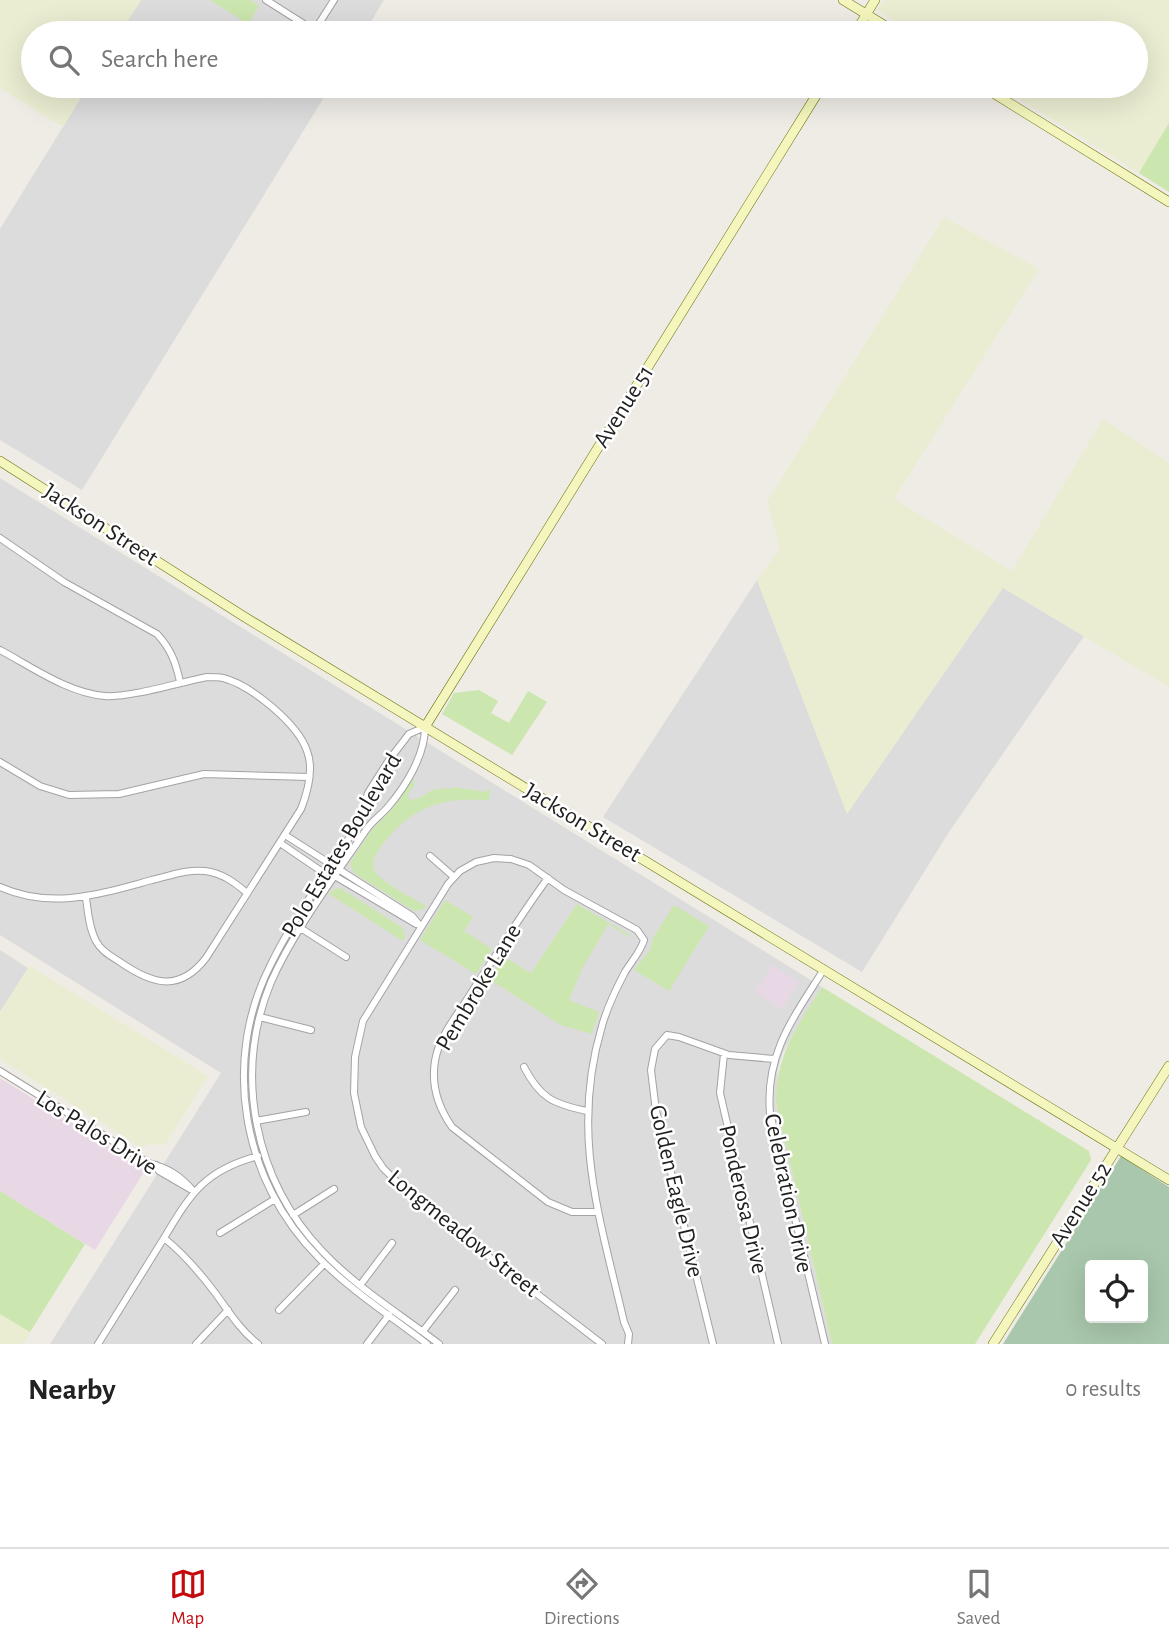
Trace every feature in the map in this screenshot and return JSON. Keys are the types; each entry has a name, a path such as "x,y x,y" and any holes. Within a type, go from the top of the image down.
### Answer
{"main road":[{"path":"843,0 878,21"},
{"path":"863,21 876,0"},
{"name":"Avenue 51","path":"425,727 815,98"},
{"path":"1001,98 1169,202"},
{"name":"Jackson Street","path":"0,461 425,727 1169,1180"},
{"name":"Avenue 52","path":"993,1344 1169,1066"}],"street":[{"path":"266,0 298,21"},
{"path":"321,21 334,0"},
{"path":"0,538 64,582 157,634 176,661 180,682"},
{"path":"0,650 66,684 94,695 120,696 207,677 223,678 238,684 267,704 299,735 307,751 309,778 301,809 199,967 183,979 170,982 149,979 102,950 92,932 86,898"},
{"name":"Polo Estates Boulevard","path":"427,1344 324,1264 296,1231 275,1199 246,1118 243,1079 246,1044 253,1011 270,964 361,819 368,793 389,760 409,734 425,727 425,745 411,773 337,873 271,982 260,1017 253,1063 260,1155 293,1215 325,1254 439,1344"},
{"path":"0,762 40,786 69,795 119,794 204,774 309,778"},
{"path":"285,835 330,869 412,916 421,927"},
{"path":"280,843 321,870 330,869"},
{"path":"430,856 454,877 476,862 501,858 529,865 564,890 637,930 642,936 643,944 624,973 602,1025 586,1111 588,1154 598,1212 629,1334 628,1344"},
{"path":"0,887 27,896 58,900 86,898 174,874 202,871 231,879 247,893"},
{"name":"Longmeadow Street","path":"454,877 372,1005 357,1040 353,1076 356,1111 367,1142 383,1168 403,1190 602,1344"},
{"name":"Pembroke Lane","path":"548,878 520,917 439,1046 434,1073 438,1100 444,1115 464,1138 548,1202 572,1212 598,1212"},
{"path":"302,929 346,957"},
{"name":"Celebration Drive","path":"824,969 789,1026 774,1059 769,1086 770,1113 825,1344"},
{"path":"260,1017 310,1030"},
{"name":"Golden Eagle Drive","path":"713,1344 656,1111 651,1070 655,1049 667,1035 724,1054"},
{"path":"724,1054 774,1059"},
{"name":"Ponderosa Drive","path":"724,1054 720,1093 778,1344"},
{"path":"524,1067 530,1080 549,1100 586,1111"},
{"name":"Los Palos Drive","path":"0,1070 148,1163 162,1165 172,1171 194,1192"},
{"path":"256,1121 306,1112"},
{"path":"98,1344 194,1192 221,1169 260,1155"},
{"path":"293,1215 334,1189"},
{"path":"220,1233 275,1199"},
{"path":"164,1238 206,1281 247,1335 258,1344"},
{"path":"361,1284 392,1243"},
{"path":"279,1310 324,1264"},
{"path":"422,1331 455,1290"},
{"path":"197,1344 228,1310"},
{"path":"367,1344 389,1315"}],"shaded area":[{"path":"141,0 384,0 371,21 128,21"},
{"path":"81,98 324,98 82,490 0,440 0,229"},
{"path":"0,478 822,987 783,1052 778,1069 776,1103 832,1344 50,1344 221,1073 0,935"},
{"path":"757,580 847,813 1003,587 1084,636 949,832 862,972 603,817"},
{"path":"0,950 28,968 0,1012"},
{"path":"772,965 799,982 782,1009 755,992"},
{"path":"0,1078 146,1169 95,1250 0,1191"}],"green space":[{"path":"0,0 141,0 128,21 21,21 21,98 81,98 63,127 0,88"},
{"path":"210,0 250,0 259,6 250,21 243,21"},
{"path":"883,0 1169,0 1169,123 1139,173 1017,98 1148,98 1148,21 895,21 877,10"},
{"path":"1169,123 1169,192 1139,173"},
{"path":"944,217 1039,269 894,499 1012,571 1103,419 1169,463 1169,687 1003,588 847,814 757,580 780,548 767,502"},
{"path":"479,690 498,701 491,713 509,723 528,691 547,702 512,755 442,714 454,693"},
{"path":"413,778 414,786 407,795 411,800 438,789 456,787 483,792 490,789 489,800 456,800 415,814 391,834 378,851 373,863 374,870 392,886 426,906 414,911 354,873 350,863 370,832 393,808"},
{"path":"340,888 403,928 403,941 329,894"},
{"path":"445,900 473,917 464,931 492,949 476,974 420,940"},
{"path":"577,904 633,939 608,924 582,969 569,1000 599,1012 592,1034 561,1025 489,979 503,956 531,973"},
{"path":"674,905 709,926 669,991 634,970 650,950 653,938"},
{"path":"30,966 208,1076 165,1145 139,1146 0,1059 0,1012"},
{"path":"822,987 1089,1151 1091,1160 975,1344 832,1344 776,1103 784,1055 796,1028"},
{"path":"1121,1156 1169,1187 1169,1344 1003,1344"},
{"path":"0,1191 85,1244 30,1332 0,1314"},
{"path":"0,1314 30,1332 23,1344 0,1344"}]}
